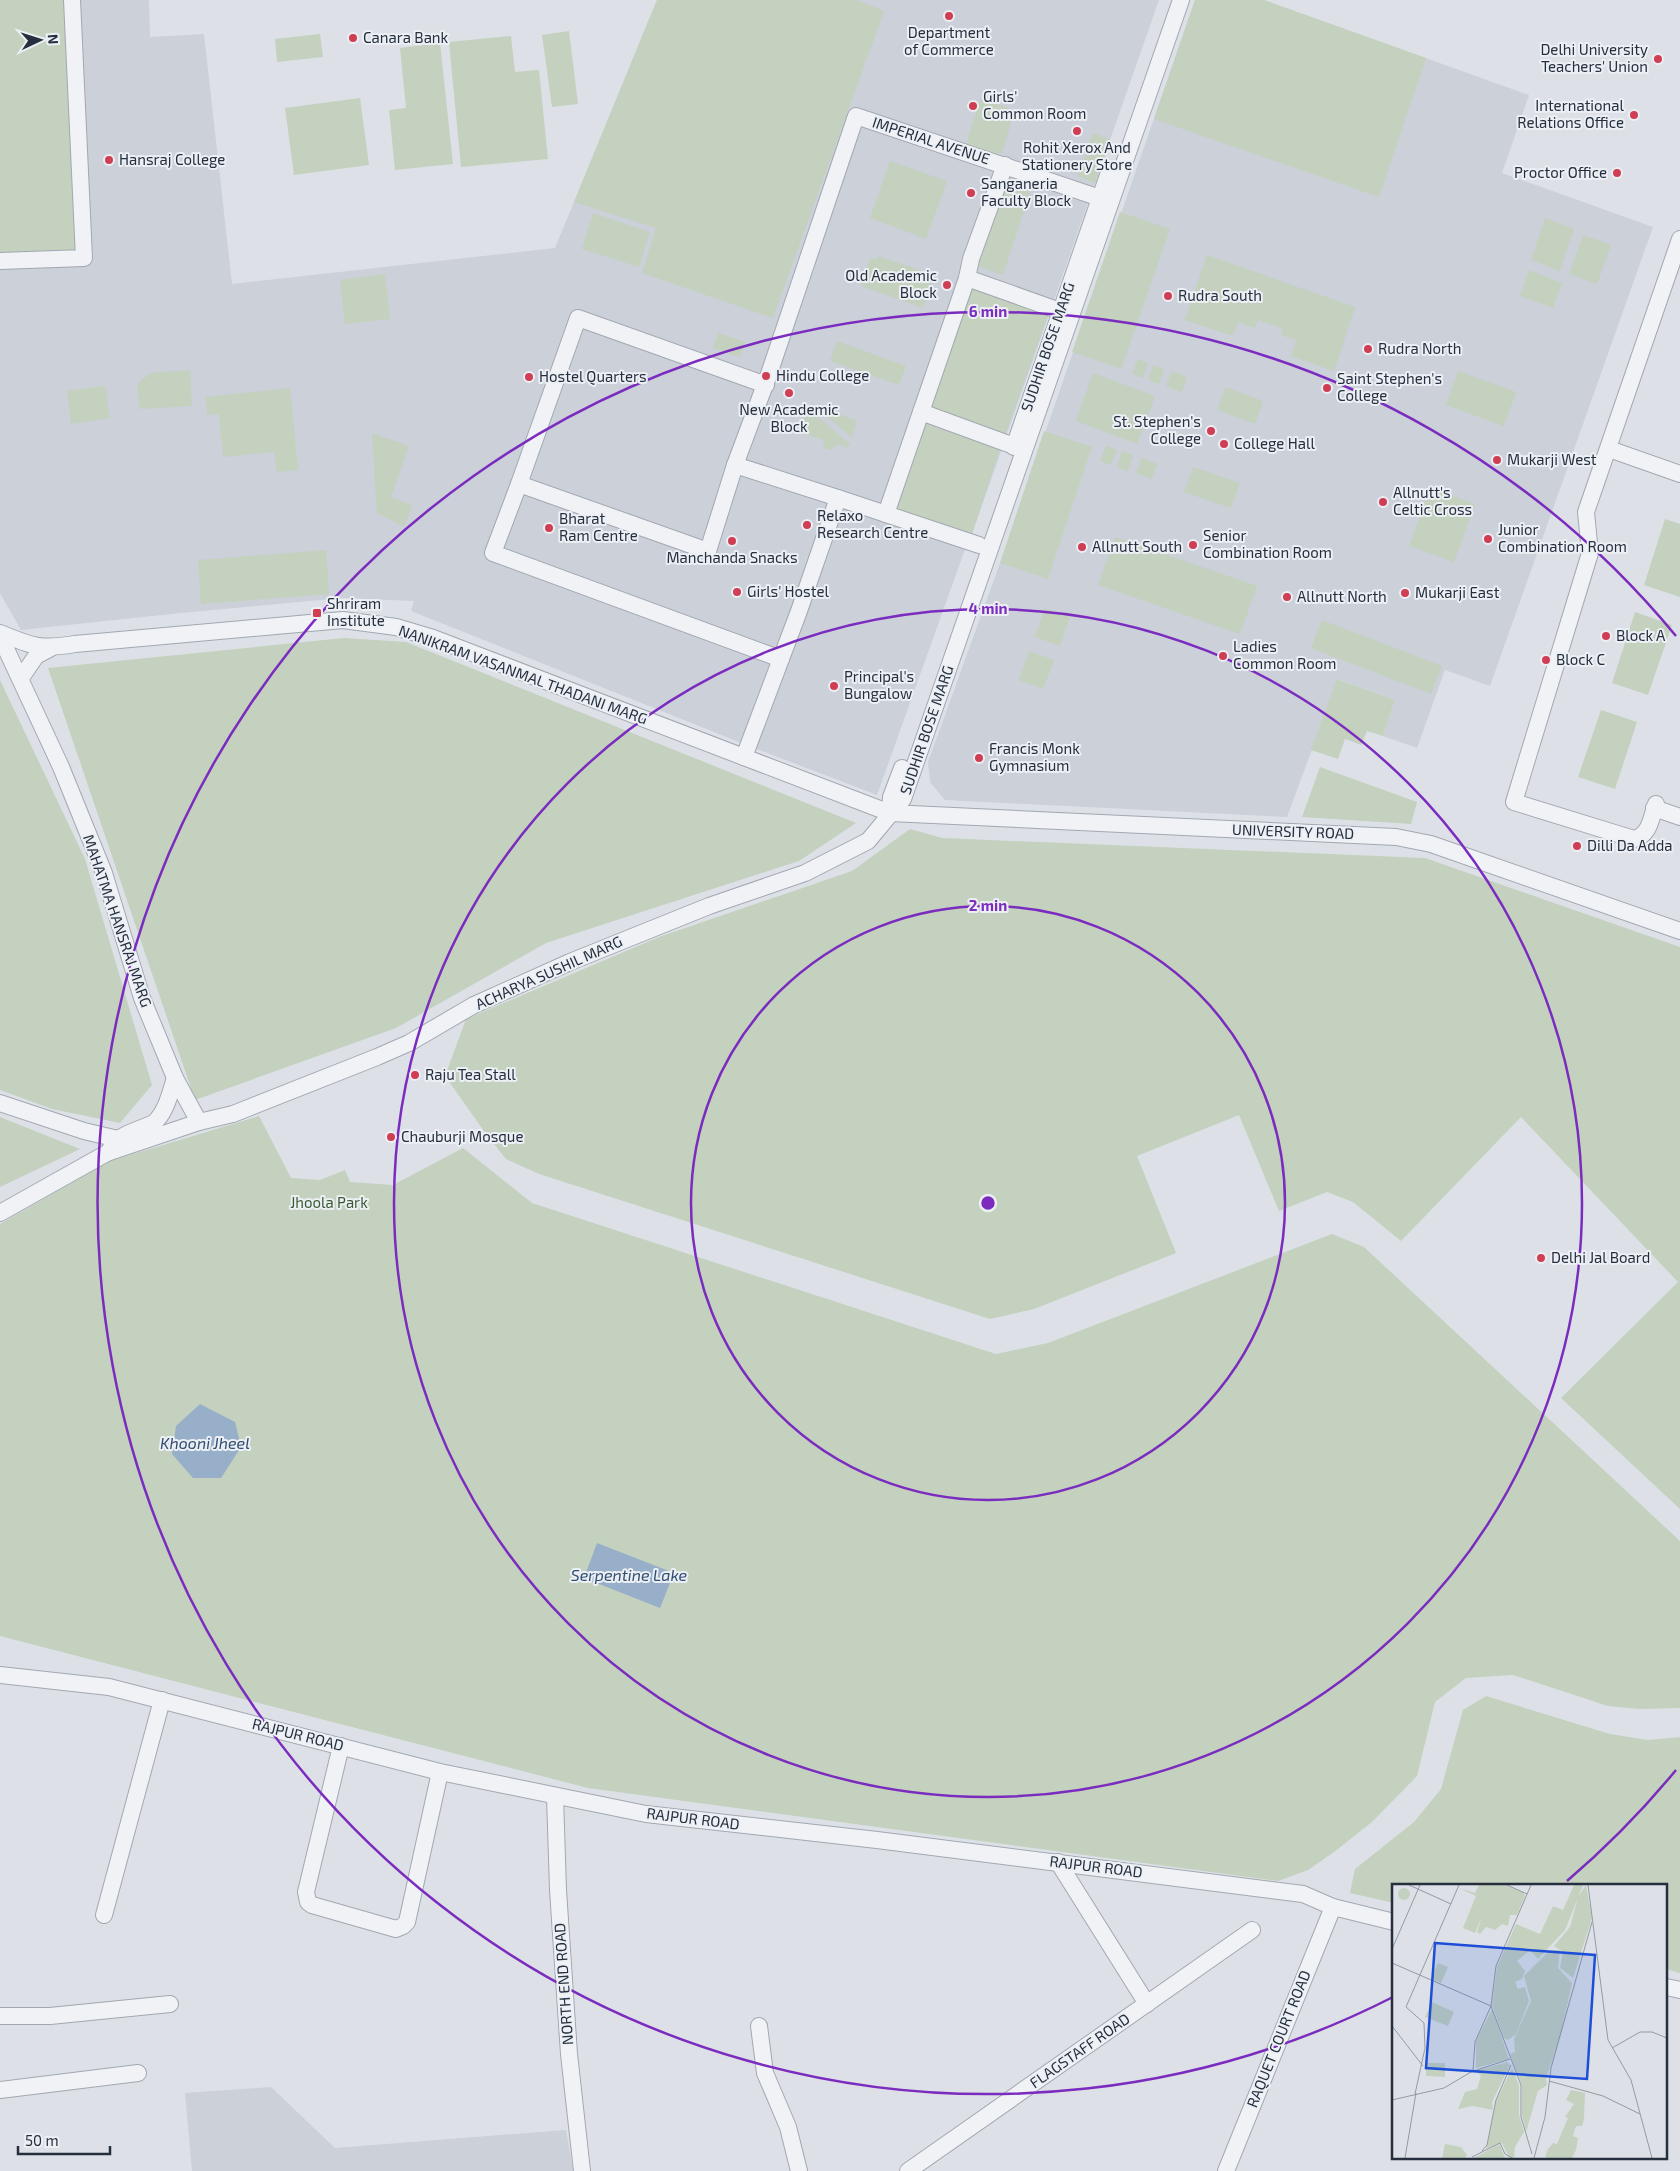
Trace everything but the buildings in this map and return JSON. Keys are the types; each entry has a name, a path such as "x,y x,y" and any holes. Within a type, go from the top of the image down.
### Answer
{"street":[{"path":"0,261 84,258 72,0"},
{"name":"SUDHIR BOSE MARG","path":"890,813 891,797 1060,311 1095,196 1169,0"},
{"name":"SUDHIR BOSE MARG","path":"890,813 903,799 1181,0"},
{"name":"IMPERIAL AVENUE","path":"766,385 856,116 1095,196"},
{"path":"886,514 967,278 971,259 1005,165"},
{"path":"1680,239 1586,512 1590,553 1514,802 1634,838 1641,837 1646,832 1655,806 1680,817"},
{"path":"967,278 1060,311"},
{"path":"519,484 708,551 735,466 766,385 578,318 493,553 781,659"},
{"path":"921,412 1014,446"},
{"path":"1609,449 1680,474"},
{"path":"735,466 979,545"},
{"path":"744,757 838,498"},
{"name":"NANIKRAM VASANMAL THADANI MARG","path":"51,648 75,644 343,620 396,627 433,638 576,695 890,813"},
{"path":"0,634 28,644 51,648"},
{"name":"MAHATMA HANSRAJ MARG","path":"0,634 61,767 104,873 142,998 175,1078 199,1122"},
{"path":"20,678 36,656 51,648"},
{"name":"UNIVERSITY ROAD","path":"890,813 1396,837 1431,844 1680,931"},
{"name":"ACHARYA SUSHIL MARG","path":"106,1153 199,1122 233,1114 377,1057 409,1043 474,1005 570,962 709,906 805,873 868,841 890,813"},
{"path":"0,1213 106,1153 118,1139 154,1123 166,1105 175,1078"},
{"path":"0,1103 84,1131 118,1139"},
{"name":"RAJPUR ROAD","path":"0,1676 109,1686 440,1772 646,1814 1058,1862 1303,1894 1333,1907 1392,1922"},
{"path":"104,1915 162,1700"},
{"path":"342,1746 306,1898 312,1906 396,1929 407,1922 440,1772"},
{"name":"NORTH END ROAD","path":"555,1796 558,1890 569,2054 582,2171"},
{"path":"1058,1862 1147,2004"},
{"name":"RAQUET COURT ROAD","path":"1226,2171 1333,1907"},
{"name":"FLAGSTAFF ROAD","path":"908,2171 1252,1930"},
{"path":"0,2016 50,2016 170,2004"},
{"path":"759,2026 765,2073 788,2127 799,2171"},
{"path":"0,2090 138,2073"}],"shaded area":[{"path":"0,0 149,0 150,37 204,34 232,284 555,248 657,0 1159,0 971,537 877,795 411,611 414,601 342,598 21,630 0,593"},
{"name":"Saint Stephen's College","path":"1195,0 1264,0 1529,95 1502,173 1653,227 1490,686 1445,670 1417,748 1383,736 1395,700 1338,679 1287,817 945,800 930,782 928,762 1000,563"},
{"path":"271,2087 335,2148 566,2130 573,2171 192,2171 185,2093"}],"green space":[{"path":"0,0 67,0 77,251 0,254"},
{"path":"657,0 857,0 884,11 773,318 642,273 656,228 574,202"},
{"path":"1195,0 1264,0 1426,58 1379,197 1154,119"},
{"path":"569,31 578,104 552,107 542,35"},
{"path":"320,34 323,57 277,62 275,39"},
{"path":"511,36 515,72 539,70 548,159 461,167 449,42"},
{"path":"440,43 453,164 395,170 389,110 406,108 400,48"},
{"path":"360,98 369,165 294,175 285,108"},
{"path":"980,99 1015,110 1002,153 988,153 966,145"},
{"path":"1093,133 1111,140 1095,183 1078,176"},
{"path":"890,161 947,181 926,239 870,218"},
{"path":"1008,175 1033,183 1003,275 978,266"},
{"path":"1120,212 1170,229 1121,369 1072,352"},
{"path":"593,213 650,232 639,267 582,249"},
{"path":"1545,218 1574,229 1560,271 1531,260"},
{"path":"1583,235 1611,245 1597,284 1569,274"},
{"path":"1207,255 1355,307 1334,371 1291,356 1296,340 1281,335 1283,329 1258,320 1255,328 1238,322 1233,336 1185,320"},
{"path":"878,256 934,275 923,308 861,286 870,258 876,260"},
{"path":"1529,270 1562,283 1553,308 1520,296"},
{"path":"385,274 390,319 345,324 340,280"},
{"path":"972,286 1049,313 1004,438 932,412 932,402"},
{"path":"718,333 745,342 740,357 713,348"},
{"path":"837,341 906,366 899,385 830,361"},
{"path":"1138,359 1148,363 1143,378 1132,374"},
{"path":"1153,365 1164,369 1159,384 1148,380"},
{"path":"190,370 192,406 140,409 137,384 151,373"},
{"path":"1172,371 1187,377 1182,392 1166,386"},
{"path":"1458,371 1516,392 1504,426 1446,405"},
{"path":"1093,373 1155,396 1137,444 1076,421"},
{"path":"105,386 110,418 71,424 67,391"},
{"path":"1225,387 1263,401 1255,424 1217,410"},
{"path":"290,388 298,470 277,472 274,452 223,457 219,414 207,415 205,397"},
{"path":"811,403 857,421 852,438"},
{"path":"808,409 850,444 848,448 838,444 831,450 824,448 823,440 800,432"},
{"path":"924,423 1000,449 971,537 894,511"},
{"path":"1044,431 1092,447 1048,579 1000,563"},
{"path":"372,433 409,446 391,497 412,505 404,527 377,513"},
{"path":"1106,446 1117,450 1111,465 1100,461"},
{"path":"1122,451 1133,455 1128,471 1117,467"},
{"path":"1141,458 1157,464 1152,479 1136,473"},
{"path":"1193,467 1240,483 1231,508 1184,492"},
{"path":"1430,488 1475,504 1454,562 1409,546"},
{"path":"1665,519 1680,524 1680,597 1644,585"},
{"path":"1115,537 1257,586 1240,634 1098,585"},
{"path":"326,550 329,594 201,604 198,560"},
{"path":"1045,608 1070,617 1060,646 1035,637"},
{"path":"1635,612 1672,625 1648,695 1612,683"},
{"path":"1322,620 1442,666 1431,694 1311,648"},
{"path":"344,638 406,642 856,823 799,861 546,943 396,1028 195,1100 48,668"},
{"path":"1029,651 1054,660 1043,689 1019,680"},
{"path":"1337,679 1395,700 1383,736 1367,731 1361,745 1345,739 1338,759 1311,750"},
{"path":"0,680 85,859 152,1085 120,1123 52,1109 0,1090"},
{"path":"1601,710 1637,722 1615,789 1578,777"},
{"path":"1320,767 1417,802 1411,824 1302,817"},
{"path":"910,829 942,838 1425,858 1680,947 1680,1509 1561,1398 1678,1282 1521,1117 1401,1241 1353,1202 1327,1192 1279,1211 1239,1115 1137,1156 1176,1253 1034,1309 990,1319 539,1174 506,1159 445,1076 466,1019 659,937 852,871"},
{"name":"Jhoola Park","path":"259,1116 291,1178 320,1180 345,1170 350,1182 393,1185 463,1148 532,1203 996,1354 1048,1343 1332,1234 1364,1247 1680,1541 1680,1708 1640,1709 1608,1706 1513,1675 1466,1678 1435,1702 1417,1776 1372,1822 1334,1852 1308,1870 1278,1881 588,1788 0,1636 0,1224 110,1161"},
{"path":"0,1117 80,1149 0,1187"},
{"path":"1486,1696 1610,1734 1648,1740 1680,1737 1680,1973 1668,1970 1668,1884 1392,1884 1392,1903 1350,1893 1355,1869 1414,1822 1441,1789 1463,1710"}],"water":[{"name":"Khooni Jheel","path":"200,1404 235,1422 241,1447 221,1478 193,1478 172,1454 176,1426"},
{"name":"Serpentine Lake","path":"597,1543 674,1573 660,1608 584,1578"}],"place":[{"name":"Department of Commerce","path":"949,16"},
{"name":"Canara Bank","path":"353,38"},
{"name":"Delhi University Teachers' Union","path":"1658,59"},
{"name":"Girls' Common Room","path":"973,106"},
{"name":"International Relations Office","path":"1634,115"},
{"name":"Rohit Xerox And Stationery Store","path":"1077,131"},
{"name":"Hansraj College","path":"109,160"},
{"name":"Proctor Office","path":"1617,173"},
{"name":"Sanganeria Faculty Block","path":"971,193"},
{"name":"Old Academic Block","path":"947,285"},
{"name":"Rudra South","path":"1168,296"},
{"name":"Rudra North","path":"1368,349"},
{"name":"Hindu College","path":"766,376"},
{"name":"Hostel Quarters","path":"529,377"},
{"name":"Saint Stephen's College","path":"1327,388"},
{"name":"New Academic Block","path":"789,393"},
{"name":"St. Stephen's College","path":"1211,431"},
{"name":"College Hall","path":"1224,444"},
{"name":"Mukarji West","path":"1497,460"},
{"name":"Allnutt's Celtic Cross","path":"1383,502"},
{"name":"Relaxo Research Centre","path":"807,525"},
{"name":"Bharat Ram Centre","path":"549,528"},
{"name":"Junior Combination Room","path":"1488,539"},
{"name":"Manchanda Snacks","path":"732,541"},
{"name":"Senior Combination Room","path":"1193,545"},
{"name":"Allnutt South","path":"1082,547"},
{"name":"Girls' Hostel","path":"737,592"},
{"name":"Mukarji East","path":"1405,593"},
{"name":"Allnutt North","path":"1287,597"},
{"name":"Shriram Institute","path":"317,613"},
{"name":"Block A","path":"1606,636"},
{"name":"Ladies Common Room","path":"1223,656"},
{"name":"Block C","path":"1546,660"},
{"name":"Principal's Bungalow","path":"834,686"},
{"name":"Francis Monk Gymnasium","path":"979,758"},
{"name":"Dilli Da Adda","path":"1577,846"},
{"name":"Raju Tea Stall","path":"415,1075"},
{"name":"Chauburji Mosque","path":"391,1137"},
{"name":"Delhi Jal Board","path":"1541,1258"}]}
